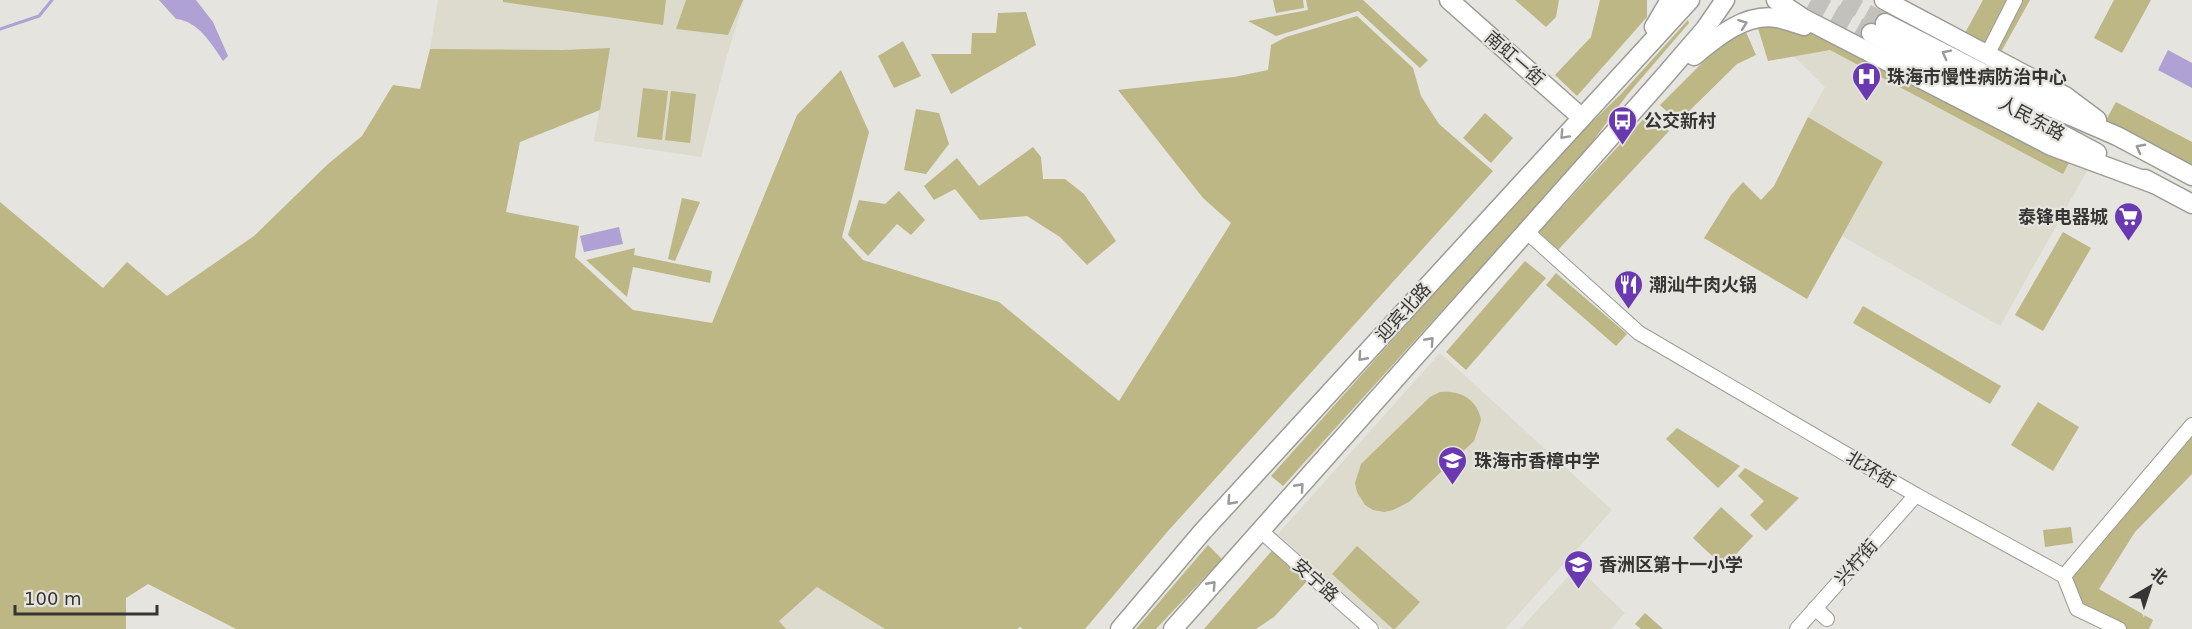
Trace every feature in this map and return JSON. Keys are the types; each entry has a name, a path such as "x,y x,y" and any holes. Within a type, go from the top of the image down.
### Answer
{"main road":[{"name":"南虹一街","path":"1449,0 1581,117"},
{"path":"1619,77 1664,14 1670,0"},
{"name":"迎宾北路","path":"1120,629 1211,522 1690,0"},
{"path":"1605,143 1624,106 1716,0"},
{"path":"1173,629 1661,80 1705,29 1725,0"},
{"path":"1884,0 2065,96 2117,136"},
{"path":"1902,0 1932,26"},
{"path":"1781,2 1855,45 2051,146 2154,184"},
{"path":"1661,80 1720,34 1748,21 1775,18 1855,45"},
{"name":"人民东路","path":"2192,176 2117,136 1878,28 2192,204"}],"street":[{"path":"1987,55 2015,0"},
{"name":"北环街","path":"1527,232 1639,333 1916,495 2064,576"},
{"path":"2119,629 2077,609 2064,576 2192,425"},
{"name":"兴柠街","path":"1797,629 1916,495"},
{"name":"安宁路","path":"1261,531 1371,629"},
{"path":"1815,608 1827,619"}],"shaded area":[{"path":"159,0 196,0 213,22 228,56 223,61 197,28 176,19"},
{"path":"438,0 744,0 701,157 594,141 610,48 430,49"},
{"path":"503,0 666,0 663,25 503,2"},
{"path":"686,0 743,0 728,35 676,29"},
{"path":"1273,0 1303,0 1304,8 1276,13"},
{"path":"1306,0 1363,0 1428,60 1420,68 1358,11 1276,36 1248,21 1308,10"},
{"path":"1515,0 1559,0 1556,17 1546,27"},
{"path":"1600,0 1647,0 1647,17 1577,96 1555,75 1591,37"},
{"path":"1983,0 2030,0 2001,52 1965,33"},
{"path":"2114,0 2151,0 2122,53 2094,38"},
{"path":"1026,12 1036,45 951,94 931,54 971,54 972,33 996,33 998,13"},
{"path":"1357,16 1413,68 1421,96 1439,124 1493,171 1168,531 1085,629 1023,629 1020,627 1017,629 885,629 817,587 779,621 786,629 236,629 148,584 126,598 126,629 0,629 0,202 103,288 127,262 167,296 254,236 328,164 362,136 393,85 420,89 430,49 610,48 600,110 520,142 506,212 579,226 575,257 633,310 712,323 797,115 841,70 869,132 842,237 863,260 999,302 1119,401 1231,223 1203,198 1118,90 1234,77 1268,70 1271,45 1286,37"},
{"path":"1688,20 1689,23 1627,95 1582,156 1283,486 1271,476 1559,154 1622,93"},
{"path":"1757,20 1803,26 2092,162 2000,326 1842,236 1883,162 1808,117 1825,87"},
{"path":"1757,25 1790,27 1834,40 2070,161 2063,174 1830,50 1768,61"},
{"path":"1746,32 1756,55 1737,64 1678,122 1660,105 1722,43"},
{"path":"903,41 921,76 894,88 878,56"},
{"path":"2168,50 2192,63 2192,88 2158,70"},
{"path":"643,88 668,91 662,140 637,137"},
{"path":"671,91 696,94 690,143 665,140"},
{"path":"2116,102 2192,142 2192,166 2106,120"},
{"path":"916,109 939,113 949,144 926,174 904,170"},
{"path":"1485,113 1513,138 1491,163 1463,138"},
{"path":"1649,113 1669,131 1558,250 1539,232"},
{"path":"1808,117 1883,162 1807,299 1704,238 1731,195 1743,182 1761,200 1774,186"},
{"path":"1033,147 1041,157 1043,179 1065,179 1084,194 1116,241 1087,265 1060,237 1027,216 980,220 955,189 934,200 924,186 957,158 979,186"},
{"path":"899,191 925,220 911,235 897,224 868,256 848,235 859,200 885,204"},
{"path":"682,198 700,202 675,261 668,259"},
{"path":"619,227 623,244 584,252 580,236"},
{"path":"2063,232 2091,248 2043,331 2015,315"},
{"path":"635,248 634,255 712,271 710,283 633,267 627,297 586,260"},
{"path":"1525,261 1546,278 1466,370 1446,352"},
{"path":"1556,273 1627,334 1616,346 1546,285"},
{"path":"1863,306 2001,386 1990,404 1853,323"},
{"name":"珠海市香樟中学","path":"1440,353 1612,510 1505,629 1383,629 1278,534"},
{"path":"1440,392 1461,394 1476,406 1481,420 1474,441 1409,502 1384,512 1373,510 1365,505 1357,492 1355,483 1361,464 1430,397"},
{"path":"2038,402 2079,427 2053,471 2011,445"},
{"path":"1677,428 1740,466 1718,488 1666,439"},
{"path":"2192,431 2192,474 2135,532 2099,589 2153,620 2149,629 2127,629 2079,604 2069,577"},
{"path":"1745,468 1799,498 1766,531 1750,515 1764,501 1738,476"},
{"path":"1721,507 1753,536 1724,567 1693,538"},
{"path":"2071,527 2073,543 2045,547 2043,530"},
{"path":"1208,545 1222,559 1156,629 1136,629"},
{"path":"1357,546 1420,602 1395,629 1332,574"},
{"path":"1275,547 1310,578 1274,617 1256,629 1204,629"},
{"name":"香洲区第十一小学","path":"1577,567 1625,613 1611,629 1520,629"},
{"path":"817,587 885,629 786,629 779,621"},
{"path":"1645,613 1663,629 1641,629 1635,624"}],"waterway":[{"path":"0,29 39,16 52,0"}],"tunnel":[{"path":"1811,0 1871,33"},
{"path":"1843,0 1885,23"}],"place":[{"name":"珠海市慢性病防治中心","path":"1866,102"},
{"name":"公交新村","path":"1623,146"},
{"name":"泰锋电器城","path":"2129,242"},
{"name":"潮汕牛肉火锅","path":"1628,310"},
{"name":"珠海市香樟中学","path":"1453,486"},
{"name":"香洲区第十一小学","path":"1578,590"}]}
